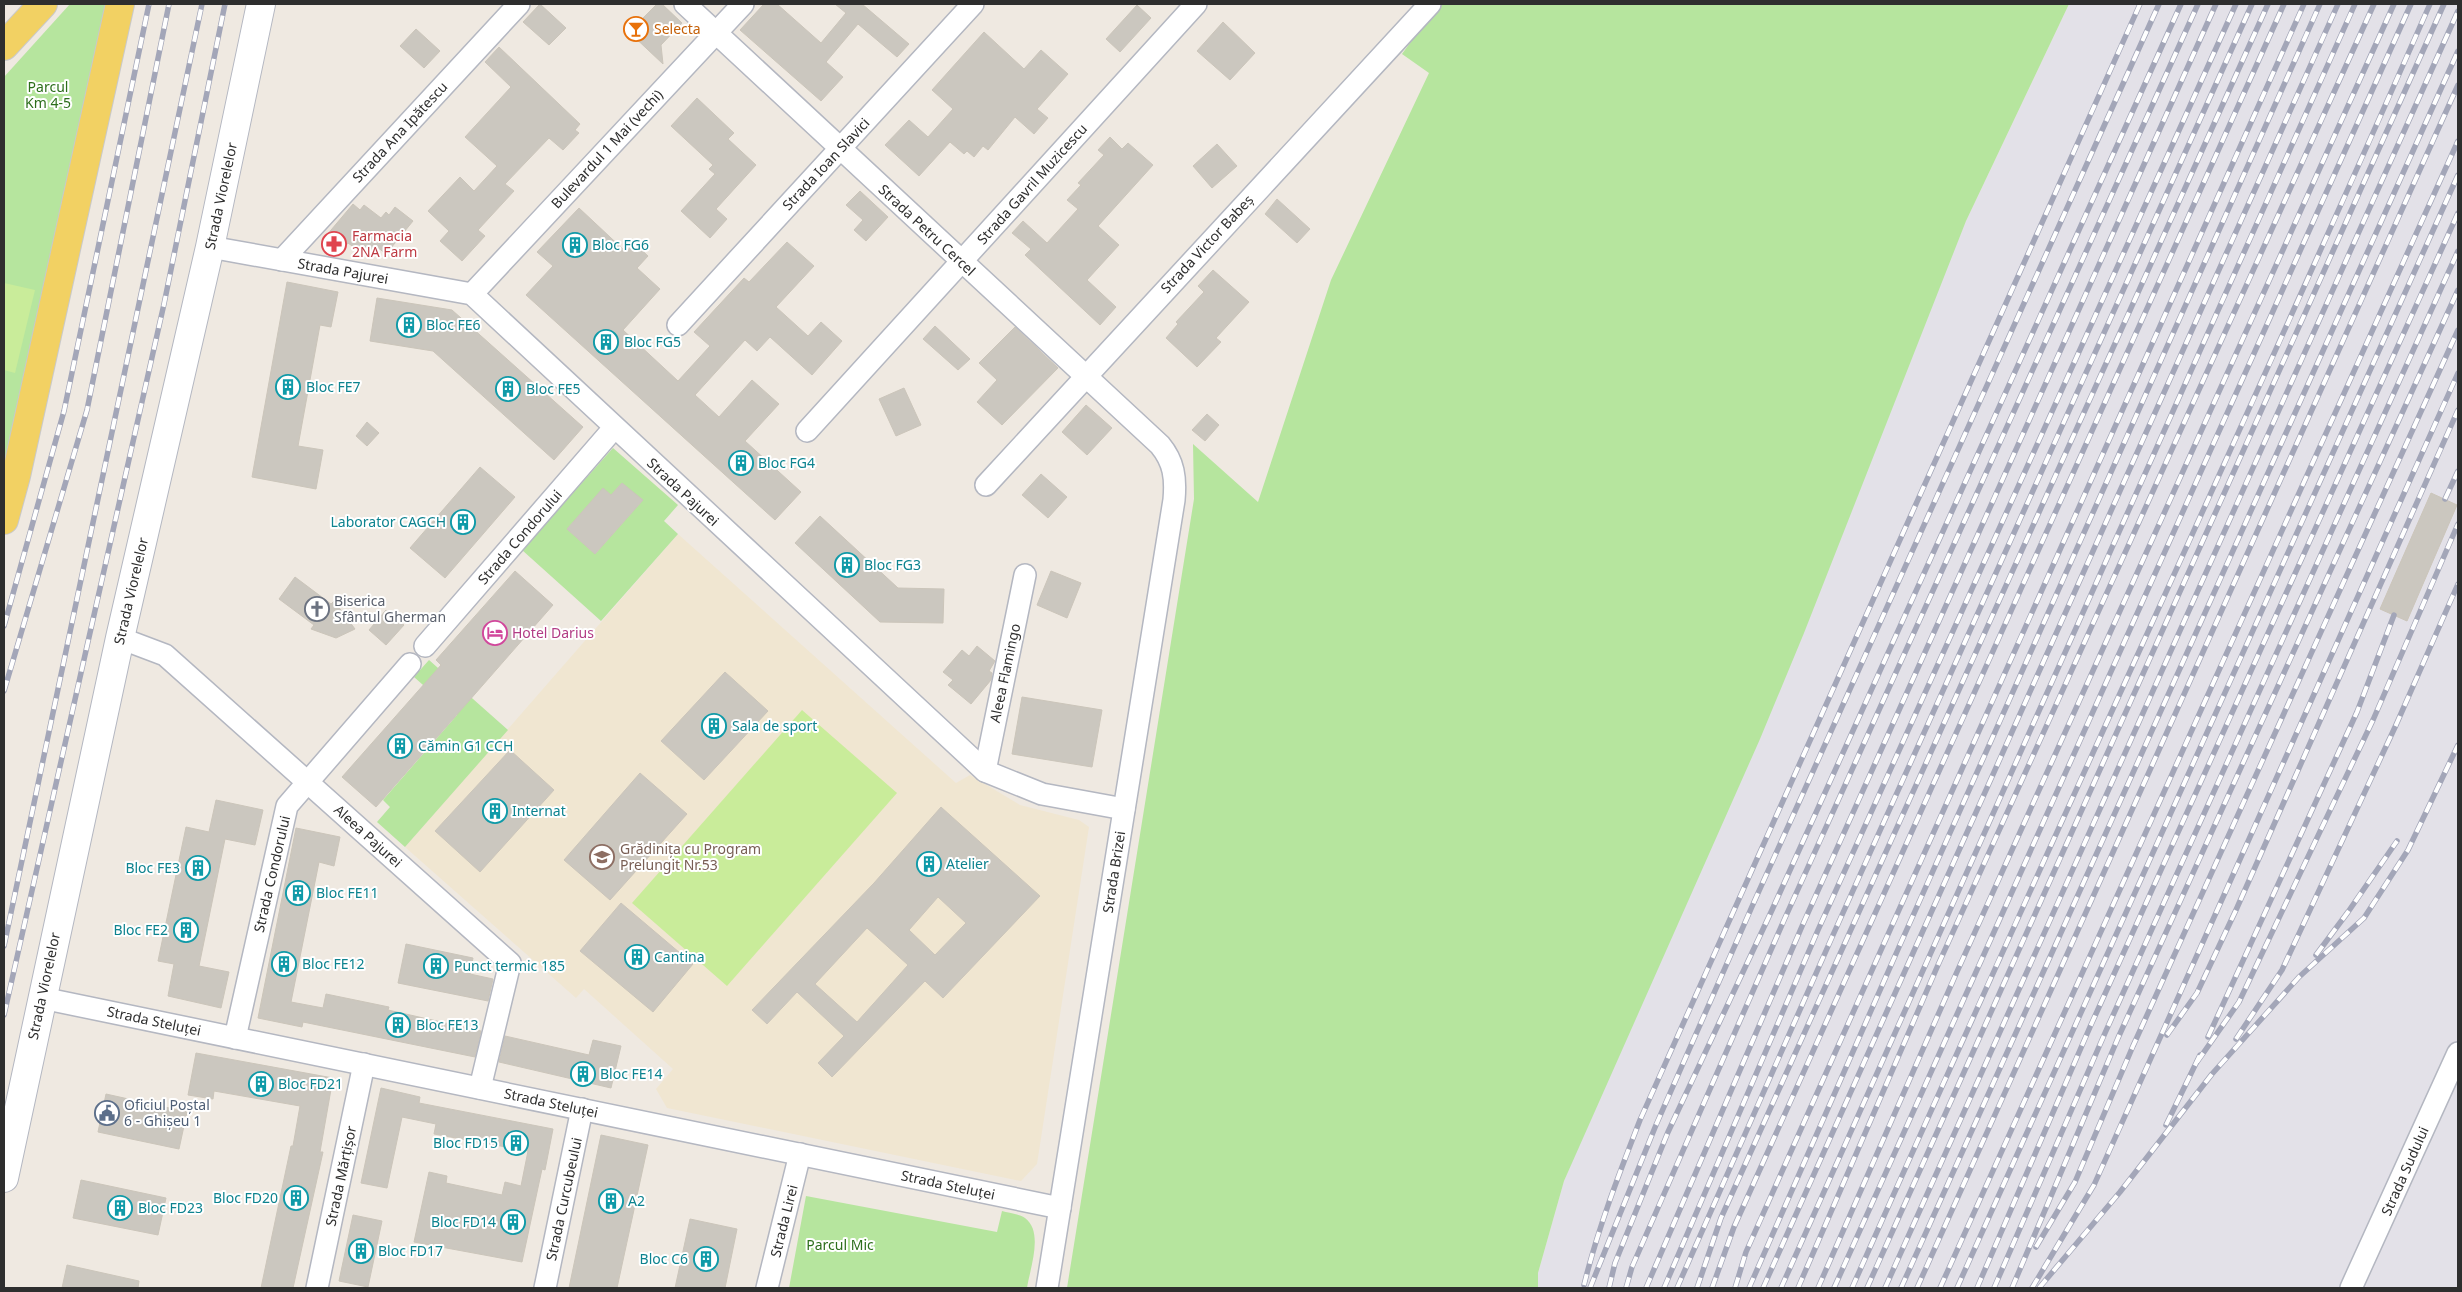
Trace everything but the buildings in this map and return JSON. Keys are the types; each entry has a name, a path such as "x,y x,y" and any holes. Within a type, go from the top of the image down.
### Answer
{"main road":[{"path":"4,21 20,4"},
{"path":"4,46 43,4"},
{"path":"111,46 114,4"},
{"path":"4,520 10,485 120,4"}],"street":[{"name":"Strada Viorelelor","path":"4,1178 120,638 210,247 261,4"},
{"name":"Strada Ana Ipătescu","path":"282,260 519,4"},
{"name":"Strada Petru Cercel","path":"685,4 961,262 1086,375 1169,456"},
{"name":"Bulevardul 1 Mai (vechi)","path":"472,294 743,4"},
{"name":"Strada Ioan Slavici","path":"678,325 973,4"},
{"name":"Strada Gavril Muzicescu","path":"807,432 1196,4"},
{"name":"Strada Victor Babeș","path":"986,485 1430,4"},
{"name":"Strada Pajurei","path":"210,247 472,294 614,428 985,770 1042,794 1124,808"},
{"name":"Strada Condorului","path":"426,646 614,428"},
{"name":"Strada Brizei","path":"1047,1288 1174,500 1175,483 1169,456"},
{"name":"Aleea Flamingo","path":"985,770 1025,575"},
{"name":"Aleea Pajurei","path":"120,638 165,656 510,963 480,1088"},
{"name":"Strada Condorului","path":"235,1038 287,806 410,664"},
{"name":"Strada Steluței","path":"42,998 1060,1208"},
{"name":"Strada Sudului","path":"2351,1288 2458,1053"},
{"name":"Strada Mărțișor","path":"318,1288 364,1064"},
{"name":"Strada Curcubeului","path":"545,1288 582,1109"},
{"name":"Strada Lirei","path":"767,1288 800,1154"}],"shaded area":[{"path":"2069,4 2458,4 2458,1288 1538,1288 1538,1273 1564,1181 1966,221"},
{"path":"678,534 956,783 970,775 1020,805 1079,820 1089,827 1037,1164 1021,1181 667,1108 656,1089 673,1069 584,989 576,998 405,847"}],"green space":[{"name":"Parcul Km 4-5","path":"70,4 107,4 4,472 4,77"},
{"path":"1438,4 2069,4 1966,221 1804,633 1760,739 1564,1181 1538,1273 1538,1288 1067,1288 1194,499 1193,444 1258,502 1331,280 1429,73 1402,54"},
{"path":"4,283 35,290 15,373 4,370"},
{"path":"613,448 678,505 664,521 678,534 601,621 522,550","holes":["622,483 642,501 595,554 567,529 603,489 611,495"]},
{"path":"429,660 508,730 405,847 377,822 390,807 383,800 457,715 414,677"},
{"path":"802,710 897,793 727,986 632,903"},
{"name":"Parcul Mic","path":"806,1196 997,1232 1002,1211 1025,1218 1031,1224 1035,1241 1027,1288 789,1288"}],"railway":[{"path":"4,626 64,411 149,4"},
{"path":"4,691 87,410 169,4"},
{"path":"4,946 202,4"},
{"path":"4,1015 164,304 225,4"},
{"path":"1584,1285 1602,1222 1640,1120 2140,4"},
{"path":"1590,1288 1656,1125 1754,902 2159,4"},
{"path":"1609,1288 1615,1263 1668,1132 1772,910 2181,4"},
{"path":"1626,1288 1632,1267 1785,918 2198,4"},
{"path":"1646,1288 1803,924 2216,4"},
{"path":"1664,1288 1818,930 2236,4"},
{"path":"1677,1288 1833,935 2252,4"},
{"path":"1697,1288 1721,1218 2268,4"},
{"path":"1712,1288 1734,1227 2284,4"},
{"path":"1735,1288 1746,1252 2304,4"},
{"path":"1749,1288 1899,947 2320,4"},
{"path":"1763,1288 2338,4"},
{"path":"1781,1288 2355,4"},
{"path":"1798,1288 1938,965 2374,4"},
{"path":"1818,1288 1956,974 2394,4"},
{"path":"1834,1288 2411,4"},
{"path":"1852,1288 2287,326 2430,4"},
{"path":"1867,1288 2444,4"},
{"path":"1885,1288 2458,11"},
{"path":"1901,1288 2458,51"},
{"path":"1917,1288 2458,85"},
{"path":"1940,1288 2458,141"},
{"path":"1957,1288 2458,175"},
{"path":"1977,1288 2090,1027 2458,213"},
{"path":"1994,1288 2105,1033 2458,251"},
{"path":"2012,1288 2118,1038 2458,290"},
{"path":"2036,1247 2075,1182 2133,1046 2458,330"},
{"path":"2032,1288 2094,1185 2458,373"},
{"path":"2167,1035 2197,993 2236,910 2458,410"},
{"path":"2445,499 2458,471"},
{"path":"2197,1062 2239,1002 2373,720 2458,524"},
{"path":"2236,1039 2282,970 2396,725 2458,584"},
{"path":"2208,1037 2357,712 2394,615"},
{"path":"2039,1288 2120,1192 2212,1074 2299,977 2364,918 2408,850 2458,745"},
{"path":"2316,955 2397,841"},
{"path":"2166,1125 2200,1055"}],"place":[{"name":"Selecta","path":"636,29"},
{"name":"Farmacia 2NA Farm","path":"334,244"},
{"name":"Bloc FG6","path":"575,245"},
{"name":"Bloc FE6","path":"409,325"},
{"name":"Bloc FG5","path":"606,342"},
{"name":"Bloc FE7","path":"288,387"},
{"name":"Bloc FE5","path":"508,389"},
{"name":"Bloc FG4","path":"741,463"},
{"name":"Laborator CAGCH","path":"463,522"},
{"name":"Bloc FG3","path":"847,565"},
{"name":"Biserica Sfântul Gherman","path":"317,609"},
{"name":"Hotel Darius","path":"495,633"},
{"name":"Sala de sport","path":"714,726"},
{"name":"Cămin G1 CCH","path":"400,746"},
{"name":"Internat","path":"495,811"},
{"name":"Grădinița cu Program Prelungit Nr.53","path":"602,857"},
{"name":"Atelier","path":"929,864"},
{"name":"Bloc FE3","path":"198,868"},
{"name":"Bloc FE11","path":"298,893"},
{"name":"Bloc FE2","path":"186,930"},
{"name":"Cantina","path":"637,957"},
{"name":"Bloc FE12","path":"284,964"},
{"name":"Punct termic 185","path":"436,966"},
{"name":"Bloc FE13","path":"398,1025"},
{"name":"Bloc FE14","path":"583,1074"},
{"name":"Bloc FD21","path":"261,1084"},
{"name":"Oficiul Poștal 6 - Ghișeu 1","path":"107,1113"},
{"name":"Bloc FD15","path":"516,1143"},
{"name":"Bloc FD20","path":"296,1198"},
{"name":"A2","path":"611,1201"},
{"name":"Bloc FD23","path":"120,1208"},
{"name":"Bloc FD14","path":"513,1222"},
{"name":"Bloc FD17","path":"361,1251"},
{"name":"Bloc C6","path":"706,1259"}]}
